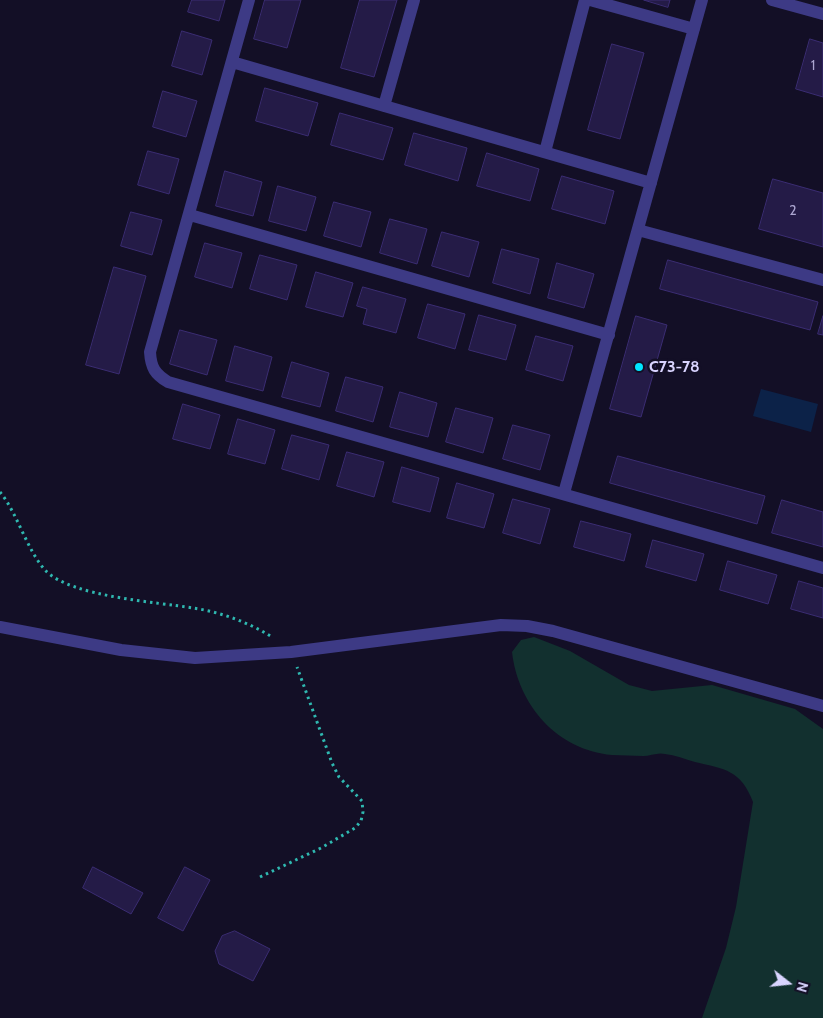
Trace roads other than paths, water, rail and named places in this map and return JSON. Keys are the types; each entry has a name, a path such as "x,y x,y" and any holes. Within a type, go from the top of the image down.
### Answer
{"street":[{"path":"248,0 190,215 150,352 150,363 159,376 168,382 823,568"},
{"path":"384,106 414,0"},
{"path":"545,152 585,0"},
{"path":"590,0 694,29"},
{"path":"564,493 702,0"},
{"path":"772,0 823,14"},
{"path":"232,62 651,183"},
{"path":"190,215 609,335"},
{"path":"638,230 823,280"},
{"path":"0,627 121,650 175,657 216,658 292,652 476,627 527,626 553,631 823,706"}],"water":[{"path":"761,389 818,404 811,432 753,416"}],"place":[{"name":"C73-78","path":"639,367"}]}
